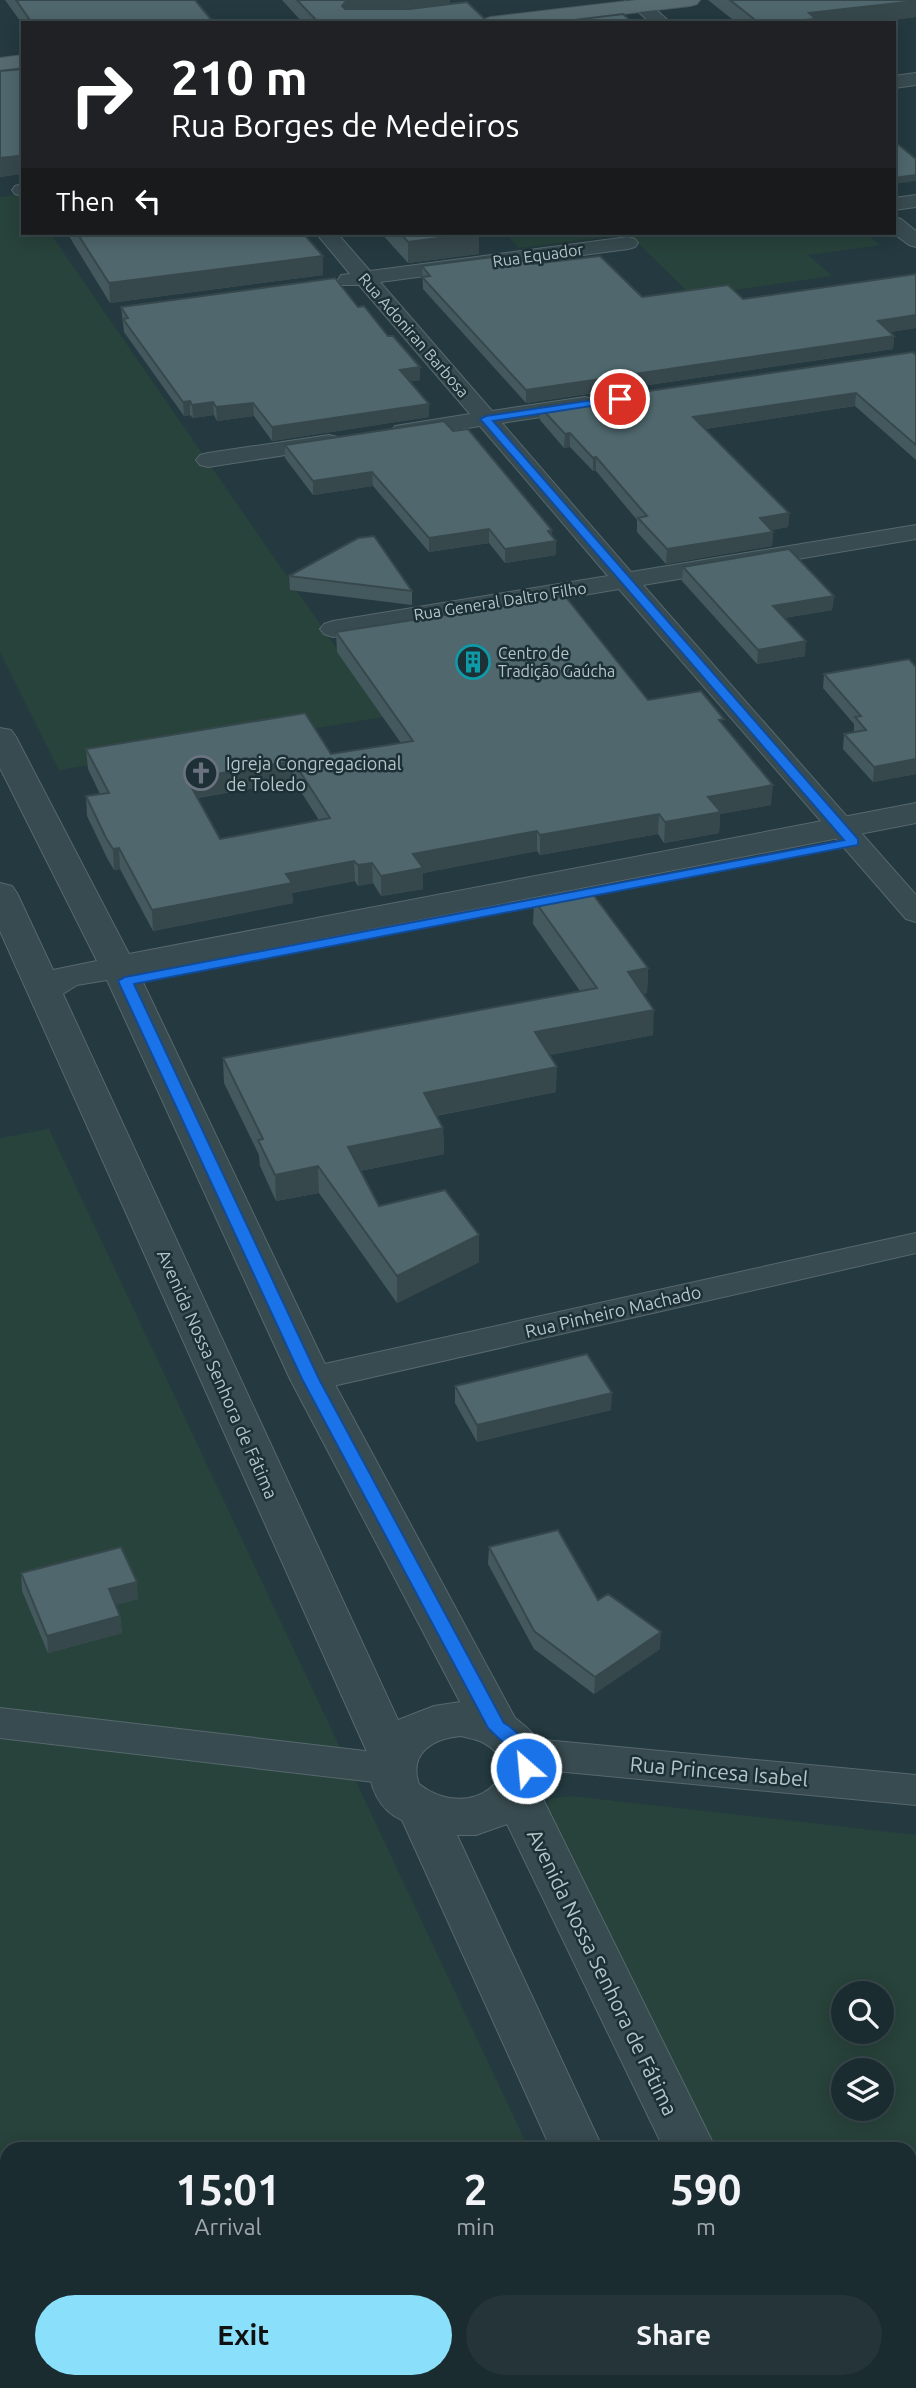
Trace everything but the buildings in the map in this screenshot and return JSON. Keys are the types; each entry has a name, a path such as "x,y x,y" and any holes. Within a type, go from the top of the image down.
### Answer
{"main road":[{"path":"472,9 551,0"},
{"path":"506,21 638,3 690,0"},
{"path":"0,64 21,61"},
{"path":"0,79 21,77"}],"street":[{"path":"638,3 660,21"},
{"path":"896,82 916,79"},
{"path":"896,204 916,201"},
{"path":"896,225 916,241"},
{"name":"Rua Adoniran Barbosa","path":"328,235 916,913"},
{"name":"Rua Equador","path":"323,284 628,243"},
{"path":"380,435 607,401"},
{"path":"208,460 354,439"},
{"name":"Rua General Daltro Filho","path":"333,629 916,532"},
{"name":"Avenida Nossa Senhora de Fátima","path":"0,737 121,974 311,1379 512,1758 687,2142"},
{"path":"44,990 68,992 121,974 846,835 916,813"},
{"path":"846,835 916,831"},
{"name":"Avenida Nossa Senhora de Fátima","path":"0,893 392,1764 393,1781 399,1793 422,1811 442,1817 463,1819 484,1815 502,1807 512,1758"},
{"name":"Rua Pinheiro Machado","path":"311,1379 916,1243"},
{"path":"0,1723 392,1764 400,1745 425,1725 461,1719 512,1758"},
{"name":"Rua Princesa Isabel","path":"512,1758 916,1790"},
{"name":"Avenida Nossa Senhora de Fátima","path":"422,1811 574,2142"}],"green space":[{"path":"21,194 21,235 51,235 384,717 59,770 0,653 0,197"},
{"path":"507,235 621,235 519,248"},
{"path":"630,235 868,235 880,245 808,255 832,276 692,296"},
{"path":"49,1129 526,2142 0,2142 0,1138"},
{"path":"571,1796 916,1835 916,2142 709,2142 547,1818 548,1799"}],"place":[{"name":"Centro de Tradição Gaúcha","path":"473,662"},
{"name":"Igreja Congregacional de Toledo","path":"201,773"}],"route":[{"path":"526,1768 520,1747 509,1735 497,1728 311,1379 125,981 853,842 486,419 620,399"}]}
